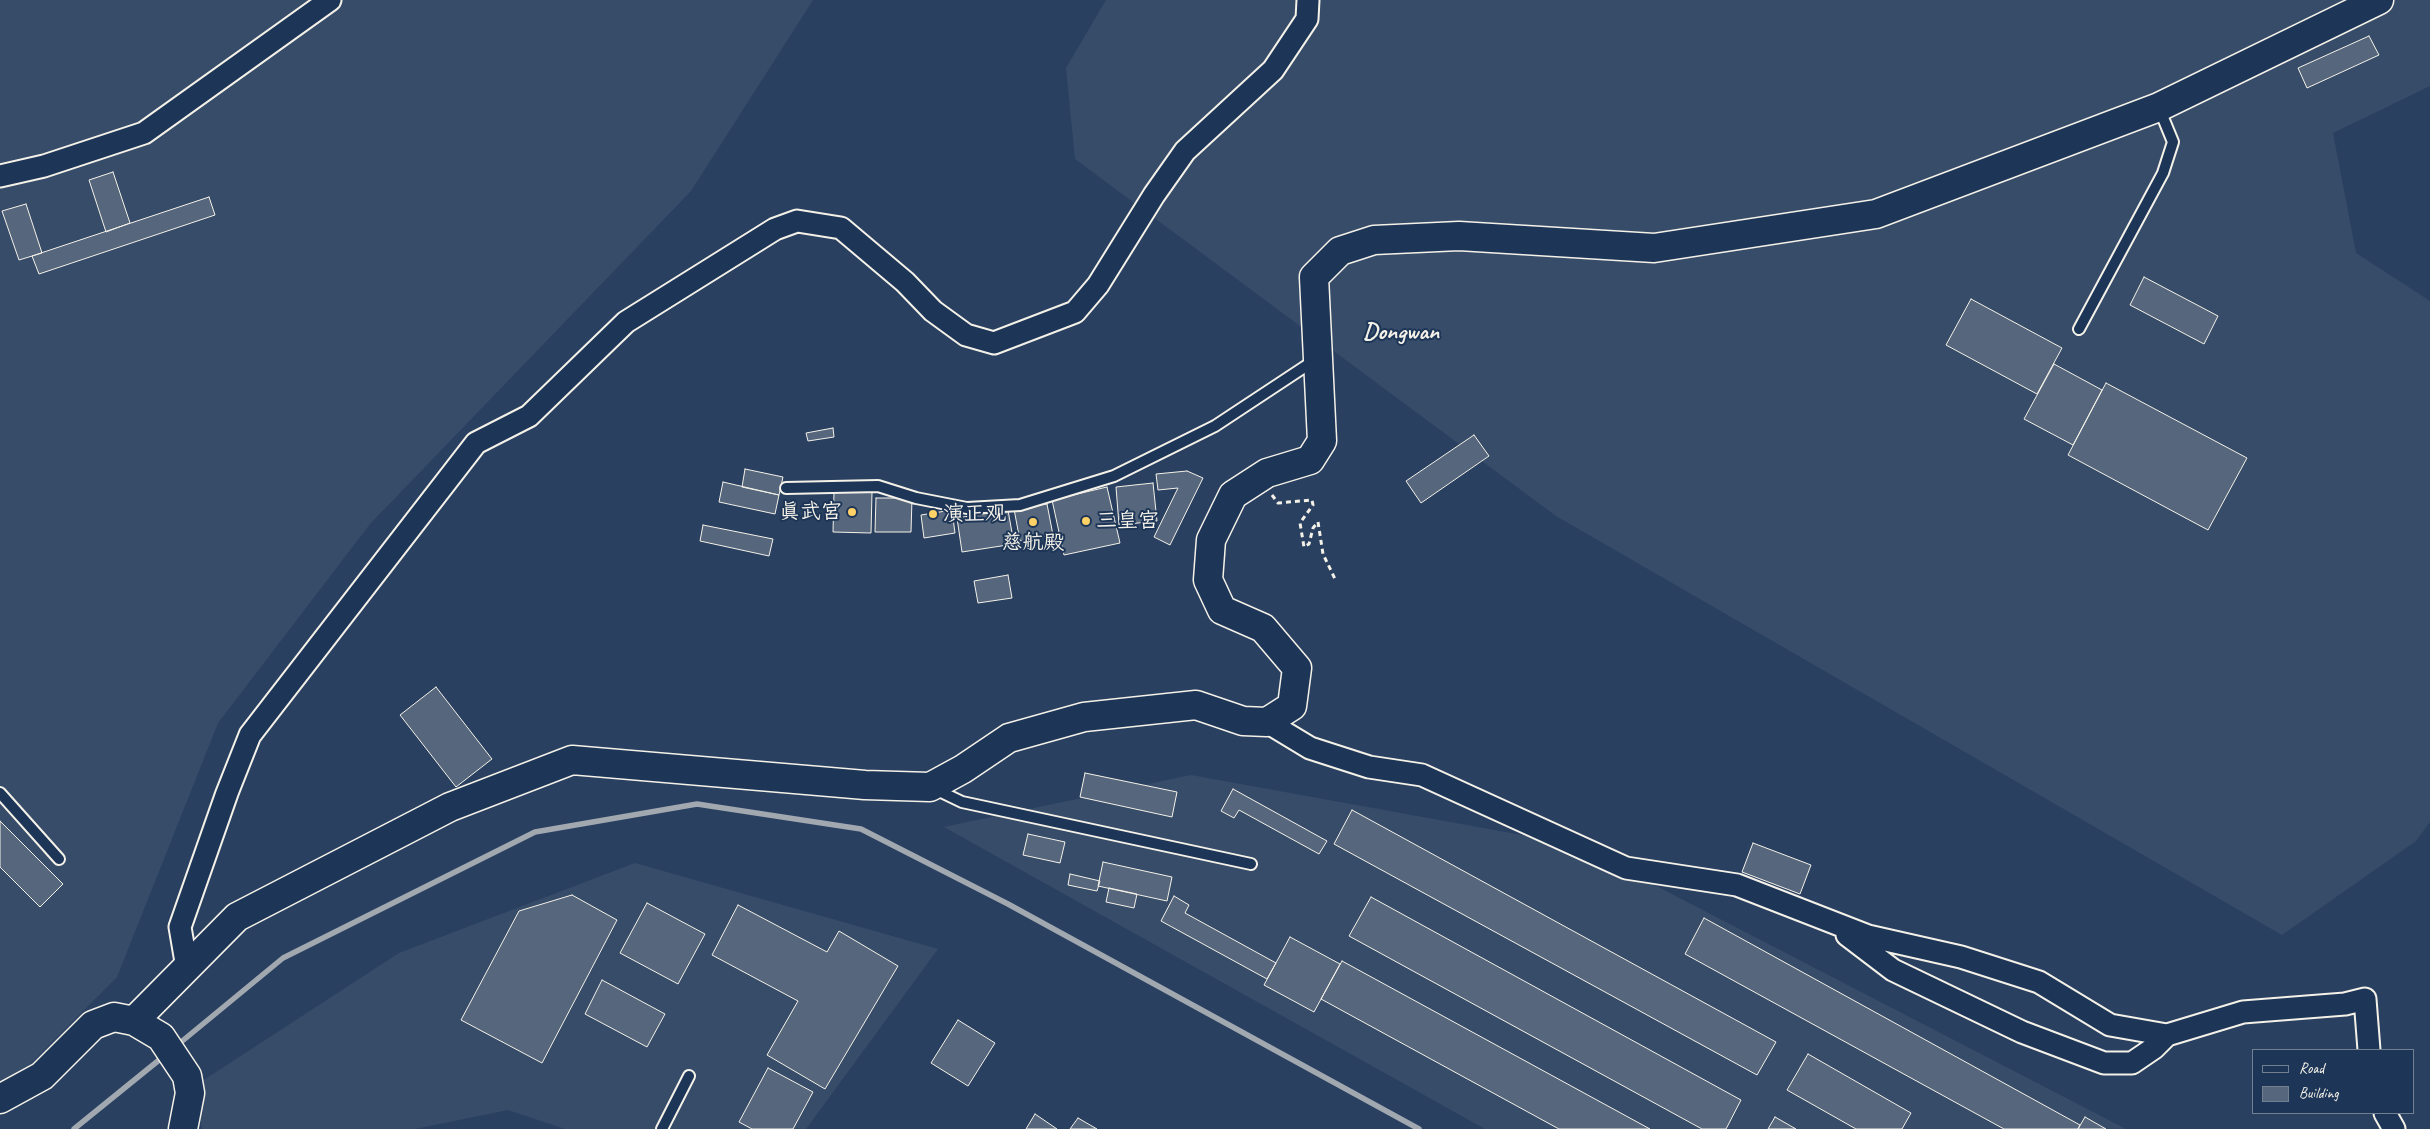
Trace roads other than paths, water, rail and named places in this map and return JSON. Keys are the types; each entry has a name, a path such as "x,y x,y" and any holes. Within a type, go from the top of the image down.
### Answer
{"main road":[{"path":"134,1021 236,917 450,807 572,760 865,784 930,787 963,769 1009,738 1084,717 1196,705 1244,721 1267,722 1292,706 1297,668 1263,628 1222,610 1208,580 1211,540 1233,495 1267,473 1310,460 1322,441 1314,278 1340,251 1374,240 1459,236 1654,248 1876,214 2159,107 2379,0"},
{"path":"0,1099 42,1076 93,1025 114,1017 134,1021 161,1037 187,1076 190,1093 184,1129"}],"street":[{"path":"0,176 44,166 144,133 330,0"},
{"path":"187,968 180,927 227,793 250,735 476,443 529,416 626,322 775,229 796,220 841,228 905,282 933,312 966,335 994,342 1075,312 1098,285 1154,195 1185,150 1273,70 1307,19 1308,0"},
{"path":"1267,722 1310,748 1369,767 1422,775 1626,868 1737,885 1786,903 1832,924 1868,936 1961,957 2030,979 2110,1025 2167,1034 2242,1012 2345,1004 2365,999 2369,1049"},
{"path":"1832,924 1892,970 2022,1032 2104,1064 2132,1063 2154,1048 2167,1034"},
{"path":"2385,1114 2394,1129"}],"lane":[{"path":"2079,329 2163,172 2173,142 2159,107"},
{"path":"786,488 878,486 916,498 967,508 1020,505 1114,476 1181,443 1215,426 1318,358"},
{"path":"930,787 962,802 1251,864"},
{"path":"0,794 59,860"},
{"path":"662,1129 689,1076"}],"waterway":[{"path":"175,1047 283,958 535,832 697,804 861,829 1008,904 1419,1129"},
{"path":"74,1129 164,1056"}],"place":[{"name":"真武宫","path":"852,512"},
{"name":"演正观","path":"933,514"},
{"name":"三皇宫","path":"1086,521"},
{"name":"慈航殿","path":"1033,522"}],"district":[{"name":"Dongwan","path":"1401,333"}]}
